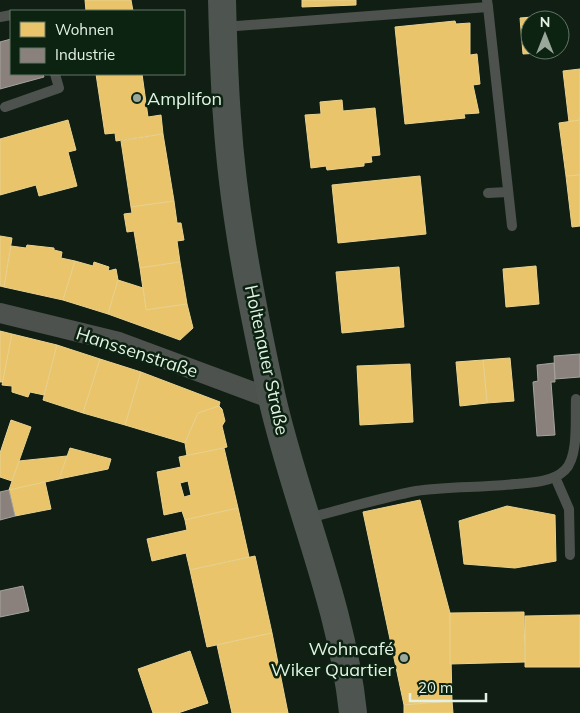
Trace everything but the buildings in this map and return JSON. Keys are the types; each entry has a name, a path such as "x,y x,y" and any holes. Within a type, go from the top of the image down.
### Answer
{"street":[{"name":"Holtenauer Straße","path":"222,0 226,118 245,257 272,399 333,612 353,713"},
{"name":"Hanssenstraße","path":"0,313 119,342 272,399"}],"lane":[{"path":"223,27 488,3 512,226"},
{"path":"5,106 59,88 55,75"},
{"path":"488,193 508,192"},
{"path":"307,518 417,491 492,487 536,482 555,477 566,469 570,462 575,441 576,399"},
{"path":"555,477 569,509 570,555"}],"place":[{"name":"Amplifon","path":"137,98"},
{"name":"Wohncafé Wiker Quartier","path":"404,658"}]}
